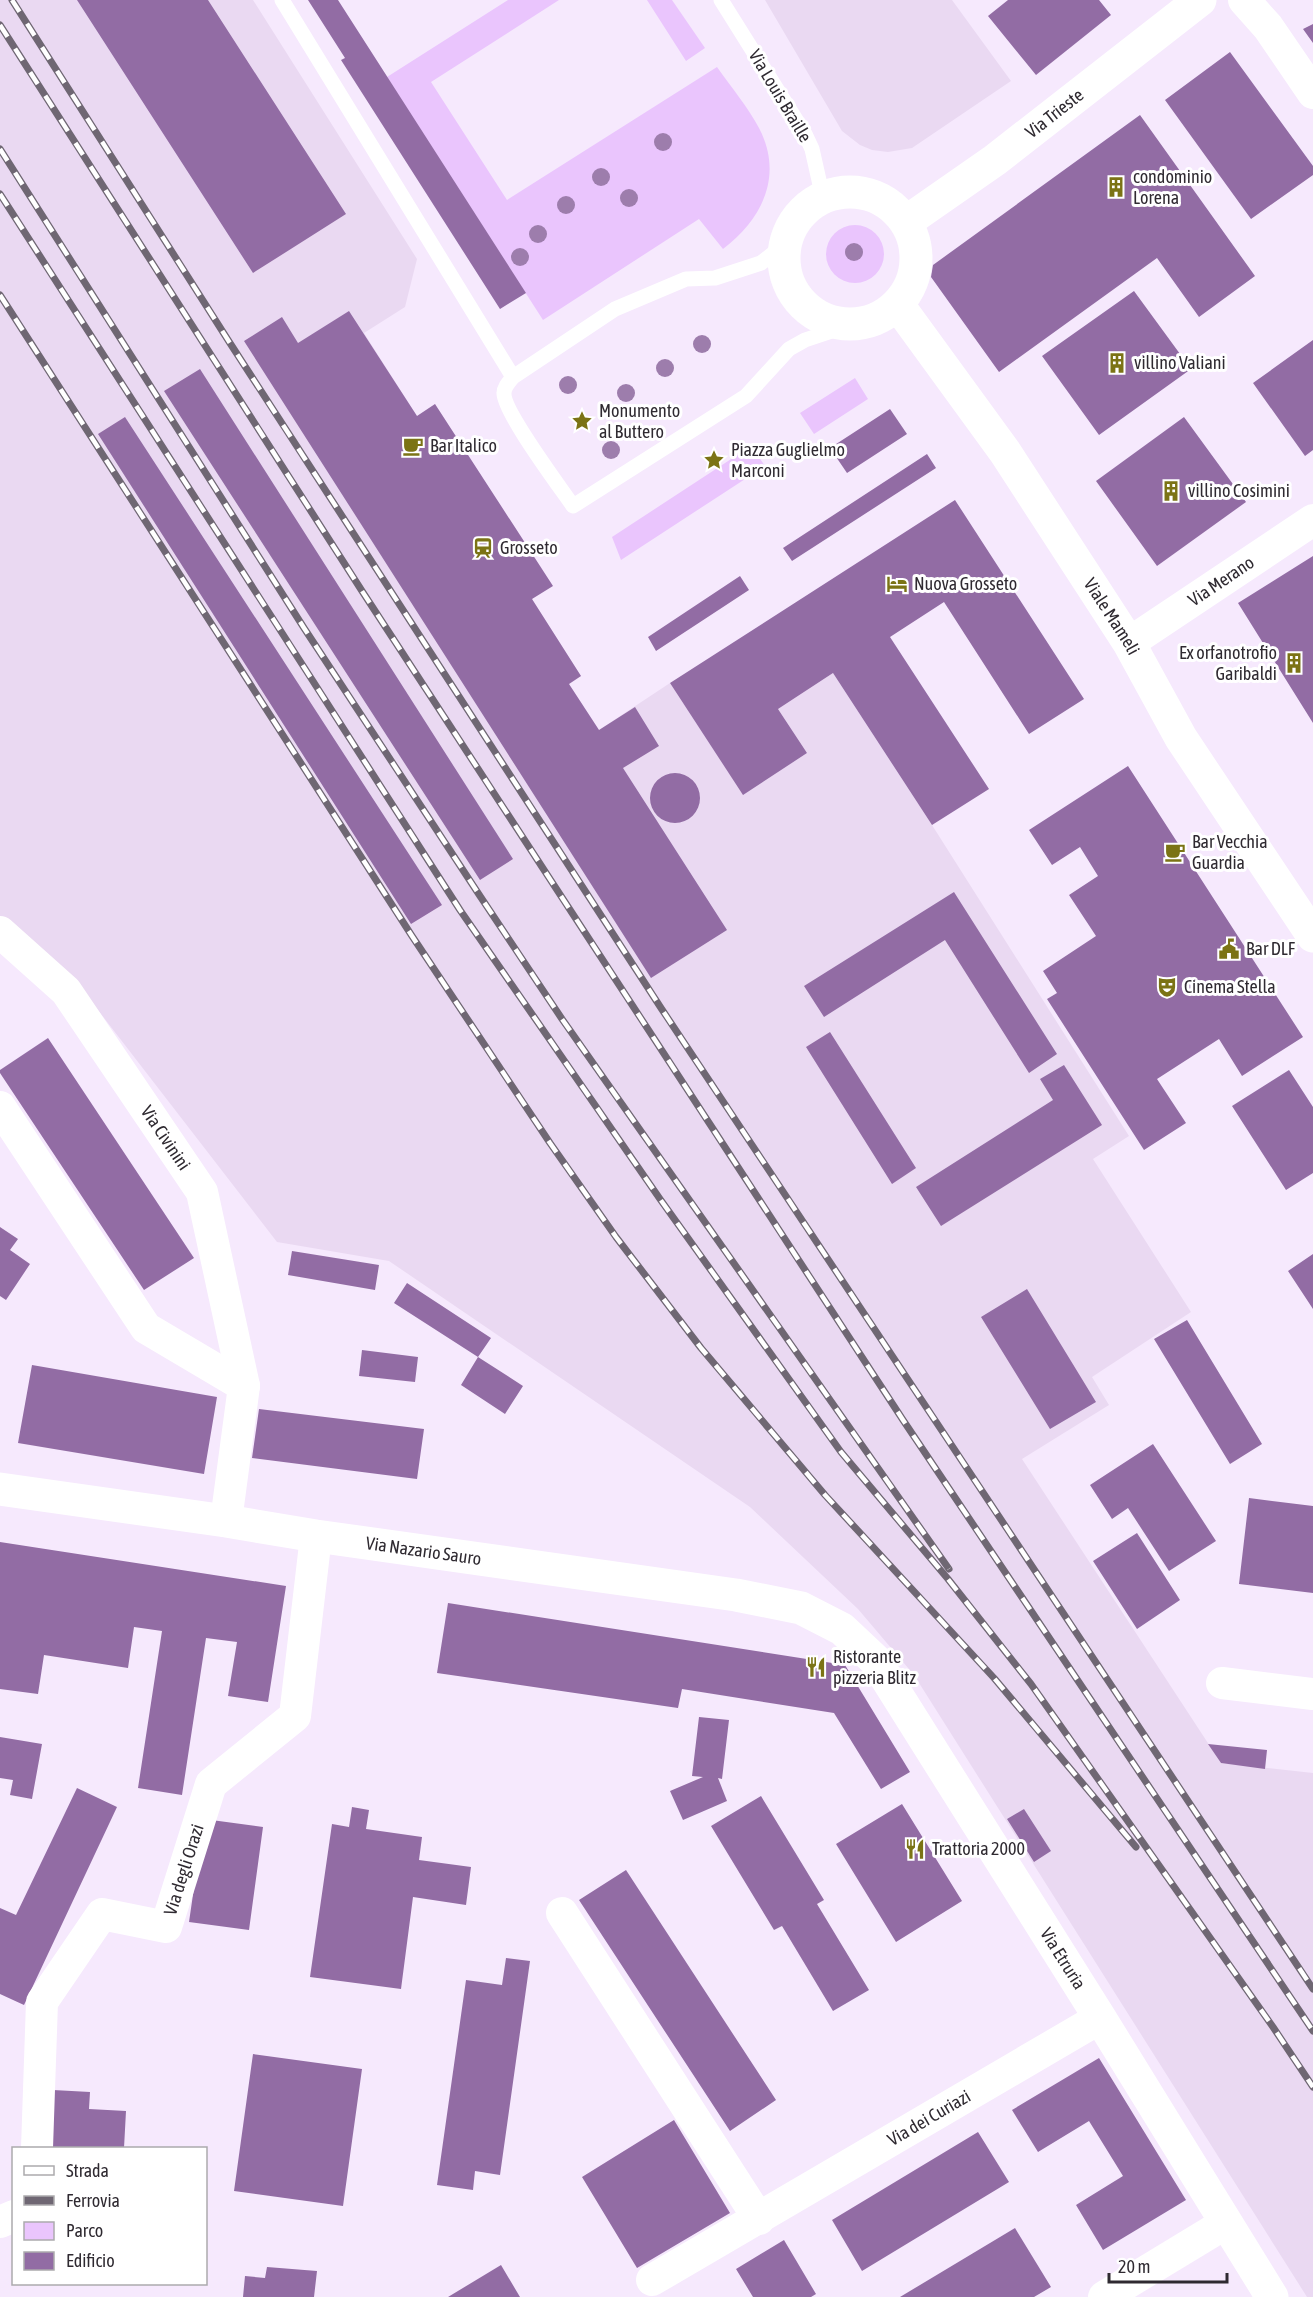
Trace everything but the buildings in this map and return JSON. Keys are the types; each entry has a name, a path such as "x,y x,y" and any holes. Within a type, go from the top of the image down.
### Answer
{"street":[{"name":"Via Trieste","path":"906,222 995,160 1200,0"},
{"path":"1244,0 1268,27 1313,93"},
{"path":"841,192 860,193 878,198 894,208 906,222 915,243 917,265 911,286 898,304 876,320 850,325 833,323 803,306 793,293 786,277 783,261 785,244 798,217 823,198 841,192"},
{"name":"Viale Mameli","path":"898,304 996,439 1129,643 1181,738 1313,936"},
{"name":"Via Merano","path":"1129,643 1313,520"},
{"name":"Via Civinini","path":"0,932 66,991 202,1192 244,1386 226,1521"},
{"path":"0,1107 146,1328 244,1386"},
{"name":"Via Nazario Sauro","path":"0,1489 736,1595 801,1608 842,1629"},
{"name":"Via degli Orazi","path":"37,2147 42,2002 102,1914 166,1928 211,1784 295,1716 316,1536"},
{"name":"Via Etruria","path":"842,1629 875,1660 1272,2297"},
{"path":"1222,1683 1313,1694"},
{"path":"562,1914 759,2219"},
{"name":"Via dei Curiazi","path":"652,2280 1100,2018"},
{"path":"1104,2297 1226,2223"}],"lane":[{"path":"282,0 513,377"},
{"name":"Via Louis Braille","path":"721,0 805,134 812,148 823,198"},
{"path":"785,244 761,263 715,278 686,279 615,309 513,377 505,387 505,400 523,433 573,506 746,396 789,349 805,340 850,325"}],"shaded area":[{"path":"0,0 253,0 417,259 405,307 364,333 417,416 435,404 488,487 532,599 581,676 569,684 599,730 670,683 743,794 807,753 778,709 833,673 1129,1136 1093,1159 1191,1312 1092,1377 1109,1405 1022,1459 1221,1763 1313,1773 1313,2297 1307,2297 914,1675 858,1609 750,1507 389,1261 277,1242 94,1005 0,922"},
{"path":"765,0 952,0 1011,81 912,148 888,152 872,150 860,145 842,131"}],"green space":[{"path":"508,0 559,0 431,82 507,200 717,67 759,128 769,163 769,179 765,195 749,224 737,237 723,249 699,219 543,320 387,77"},
{"path":"647,0 672,0 705,48 686,61"},
{"path":"849,225 861,225 871,229 880,238 884,260 876,275 861,283 849,283 839,279 830,270 826,260 826,248 830,238 839,229"},
{"path":"855,378 868,399 814,434 800,413"},
{"path":"751,446 765,466 621,560 612,537"}],"railway":[{"path":"12,0 228,340 661,1008 1313,1989"},
{"path":"0,25 362,591 903,1420 1313,2031"},
{"path":"0,149 304,628 562,1019 949,1569"},
{"path":"0,194 460,910 660,1199 841,1452 948,1579 1031,1684 1313,2087"},
{"path":"0,295 412,936 550,1143 616,1237 701,1348 825,1495 994,1678 1136,1847"}],"place":[{"name":"condominio Lorena","path":"1116,187"},
{"name":"villino Valiani","path":"1117,363"},
{"name":"Monumento al Buttero","path":"582,421"},
{"name":"Bar Italico","path":"413,446"},
{"name":"Piazza Guglielmo Marconi","path":"714,460"},
{"name":"villino Cosimini","path":"1171,491"},
{"name":"Grosseto","path":"483,548"},
{"name":"Nuova Grosseto","path":"897,584"},
{"name":"Ex orfanotrofio Garibaldi","path":"1294,663"},
{"name":"Bar Vecchia Guardia","path":"1175,852"},
{"name":"Bar DLF","path":"1229,949"},
{"name":"Cinema Stella","path":"1167,987"},
{"name":"Ristorante pizzeria Blitz","path":"816,1667"},
{"name":"Trattoria 2000","path":"915,1849"}]}
